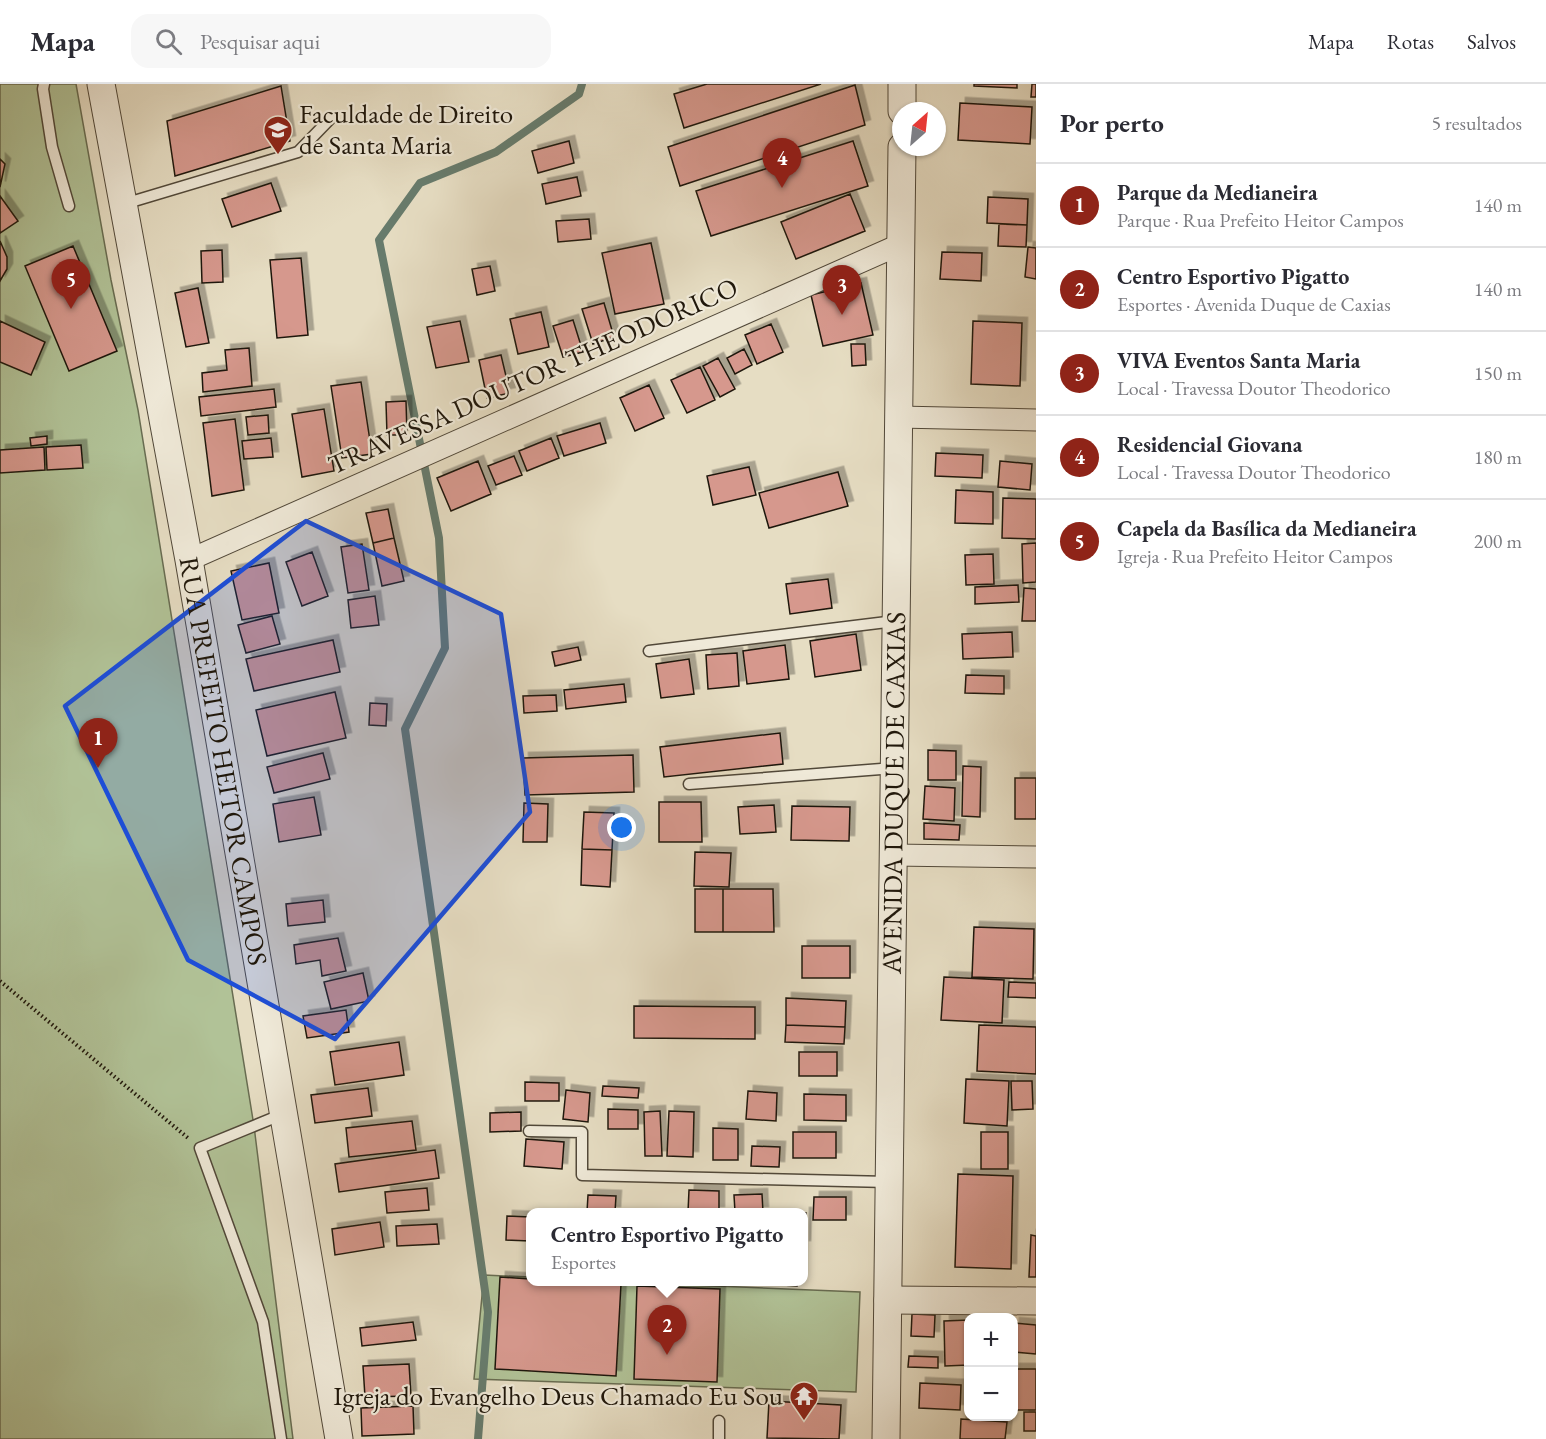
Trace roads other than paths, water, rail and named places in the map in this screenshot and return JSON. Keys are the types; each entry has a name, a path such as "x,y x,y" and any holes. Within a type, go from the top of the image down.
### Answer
{"street":[{"name":"RUA PREFEITO HEITOR CAMPOS","path":"101,84 189,560 339,1439"},
{"path":"902,84 902,102"},
{"name":"AVENIDA DUQUE DE CAXIAS","path":"886,1439 902,156"},
{"name":"TRAVESSA DOUTOR THEODORICO","path":"189,560 901,244"},
{"path":"898,417 1036,420"},
{"path":"893,855 1036,857"},
{"path":"888,1300 1036,1300"}],"lane":[{"path":"44,84 42,89 52,147 69,206"},
{"path":"123,204 298,152 330,119"},
{"path":"649,651 896,621"},
{"path":"689,784 894,768"},
{"path":"281,1439 263,1322 200,1148 285,1114"},
{"path":"530,1131 582,1132 582,1175 889,1182"},
{"path":"719,1421 719,1439"}],"waterway":[{"path":"478,1439 488,1312 405,729 445,648 439,538 379,240 420,183 496,152 579,94 582,84"}],"place":[{"name":"Faculdade de Direito de Santa Maria","path":"278,156"},
{"name":"Residencial Giovana","path":"782,188"},
{"name":"Capela da Basílica da Medianeira","path":"71,309"},
{"name":"VIVA Eventos Santa Maria","path":"842,315"},
{"name":"Parque da Medianeira","path":"98,768"},
{"name":"Centro Esportivo Pigatto","path":"667,1355"},
{"name":"Igreja do Evangelho Deus Chamado Eu Sou","path":"804,1422"}]}
